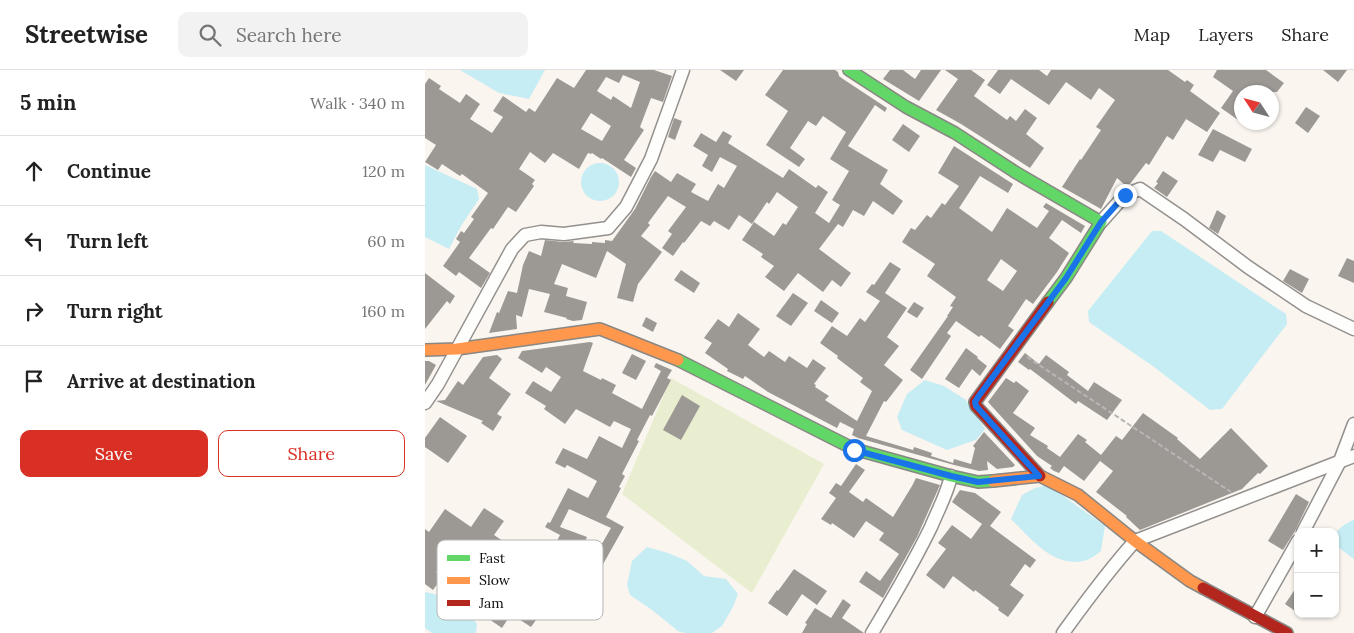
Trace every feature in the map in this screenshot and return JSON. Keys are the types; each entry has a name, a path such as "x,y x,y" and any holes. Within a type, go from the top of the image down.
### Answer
{"street":[{"path":"425,403 438,384 513,249 525,235 541,232 565,234 608,228 627,208 651,158 683,70"},
{"path":"849,70 906,107 955,133 1015,172 1101,222"},
{"path":"1287,633 1190,581 1135,541 1078,495 1039,476 976,406 975,402 1066,278 1101,222 1125,195 1139,189 1306,306 1354,329"},
{"path":"425,350 457,350 600,329 686,363 854,450 978,482 1039,476"},
{"path":"1305,528 1340,461 1354,424"},
{"path":"1063,633 1118,560 1135,541 1354,456"},
{"path":"872,633 899,589 923,544 949,488 951,476"},
{"path":"1255,617 1294,548"}],"path":[{"path":"1014,349 1242,499"}],"green space":[{"path":"671,378 824,464 752,593 622,494"}],"water":[{"path":"460,70 545,70 529,99 499,93"},
{"path":"600,163 614,168 619,182 614,196 600,201 586,196 581,182 586,168"},
{"path":"425,165 477,189 479,199 461,226 449,249 425,237"},
{"path":"1152,231 1161,231 1286,314 1287,324 1222,409 1210,410 1154,367 1089,322 1088,311"},
{"path":"925,380 944,386 966,400 985,429 976,440 947,450 902,430 897,417 907,394"},
{"path":"1048,485 1105,526 1101,551 1091,558 1075,562 1064,561 1054,557 1035,543 1011,519 1022,495 1035,488"},
{"path":"1354,521 1354,559 1339,548 1339,529"},
{"path":"647,547 687,561 704,576 726,579 738,594 722,626 712,633 685,633 678,631 630,595 627,585 632,561"},
{"path":"425,592 437,595 437,620 473,620 477,624 476,633 432,633 425,628"}],"building":[{"path":"586,70 654,70 672,76 663,102 651,98 640,127 644,130 624,160 636,168 631,177 592,153 588,153 579,169 553,153 545,163 530,152 519,169 535,180 532,184 534,186 516,212 508,207 469,258 490,273 481,288 459,272 456,276 443,266 460,242 456,239 461,231 464,233 474,219 471,217 488,193 462,174 460,176 442,164 438,170 425,162 436,145 425,138 425,84 429,78 441,86 439,89 460,103 466,94 480,104 470,119 492,133 503,117 493,111 503,96 526,112 529,108 535,112 557,78 574,88","holes":["623,75 640,82 631,108 613,96 611,100 597,91 606,77 619,83","591,113 611,126 602,141 581,129"]},
{"path":"720,70 744,70 736,81"},
{"path":"783,70 835,70 843,79 887,108 885,112 875,105 848,146 888,170 880,184 903,201 893,215 873,201 864,216 853,210 843,227 838,224 819,249 851,273 841,287 832,280 823,292 798,273 784,291 765,277 774,266 761,257 763,254 742,240 754,222 774,236 783,223 786,225 798,207 777,192 769,204 767,202 752,224 739,215 729,230 714,221 710,226 701,221 673,256 662,248 672,234 668,231 686,207 668,196 641,236 662,252 638,284 633,302 617,298 626,264 607,251 596,278 562,264 554,284 568,288 566,296 587,302 582,320 573,321 544,312 550,294 529,289 522,317 516,315 517,329 489,333 508,291 517,293 523,265 529,251 541,256 545,240 592,244 592,242 605,243 605,240 612,241 635,209 655,171 671,182 677,173 696,184 691,192 708,201 718,184 724,188 737,166 720,157 712,172 702,166 708,155 693,146 701,133 716,142 723,131 732,136 728,143 783,178 789,169 816,188 818,185 828,192 815,213 829,223 840,205 832,200 849,171 830,159 846,132 823,116 816,126 808,121 790,148 805,159 799,167 766,145 788,111 765,95"},
{"path":"890,70 903,70 915,79 921,70 941,70 919,101 883,79"},
{"path":"945,70 971,70 985,80 974,96 1007,120 1010,116 1016,121 1025,109 1037,118 1026,134 1044,148 1030,168 936,110 958,79"},
{"path":"998,70 1039,70 1047,76 1051,70 1168,70 1185,82 1187,80 1194,85 1190,91 1220,113 1207,132 1186,119 1173,140 1167,136 1149,165 1146,163 1130,184 1126,186 1117,178 1101,209 1062,187 1101,130 1096,127 1115,100 1099,88 1091,100 1066,82 1049,105 1011,79 1000,94 987,85"},
{"path":"1217,70 1266,70 1284,83 1279,89 1279,85 1234,85 1234,117 1221,108 1233,91 1213,77"},
{"path":"1323,70 1347,70 1338,82"},
{"path":"1306,107 1320,116 1308,133 1295,123"},
{"path":"674,118 682,121 675,140 668,137"},
{"path":"903,124 920,136 909,152 892,140"},
{"path":"1213,129 1252,149 1245,162 1220,150 1213,162 1198,155"},
{"path":"954,146 1013,184 1008,193 980,176 959,208 992,232 1007,208 1037,228 1049,211 1043,207 1046,203 1085,226 1081,233 1062,220 1049,238 1069,253 1033,304 1026,299 1008,326 1014,330 1000,349 981,335 979,337 956,321 947,333 951,336 922,379 910,370 948,316 953,307 950,306 956,297 927,276 935,264 902,242 911,228 915,230 927,215 931,218 942,203 945,205 959,186 938,173","holes":["1001,259 1017,271 1003,291 987,280"]},
{"path":"1163,171 1178,181 1167,197 1154,188"},
{"path":"1217,210 1226,216 1218,234 1209,228"},
{"path":"1347,258 1354,261 1354,283 1338,276"},
{"path":"890,262 901,269 885,293 907,308 887,337 899,346 884,365 903,380 886,402 884,401 866,436 913,450 914,447 932,453 931,456 953,463 954,459 971,464 975,448 973,446 984,432 1015,465 1013,467 997,469 987,461 988,470 979,471 858,438 852,435 854,429 840,422 837,428 768,392 745,376 743,379 727,371 728,369 705,353 712,343 704,338 718,319 729,327 738,313 760,329 748,345 764,357 769,351 785,362 789,356 807,368 813,359 826,368 814,384 816,385 815,387 829,396 825,400 857,421 872,391 860,382 863,378 820,343 832,326 847,336 860,318 865,322 880,301 866,292 872,284 874,285"},
{"path":"1290,269 1309,279 1302,293 1283,281"},
{"path":"681,270 700,283 694,293 674,280"},
{"path":"425,273 455,296 450,304 447,301 425,329"},
{"path":"793,293 808,303 791,326 776,316"},
{"path":"821,300 839,313 832,323 814,311"},
{"path":"914,302 924,308 917,318 907,312"},
{"path":"646,317 657,323 653,332 642,326"},
{"path":"593,343 583,371 616,385 612,393 642,409 661,371 654,367 656,363 672,370 667,378 671,380 637,440 639,441 622,474 625,476 619,487 621,488 606,517 624,527 603,564 603,542 611,528 569,509 560,527 587,537 586,540 557,540 560,535 545,527 548,522 550,523 568,488 588,498 597,481 567,465 565,468 555,463 563,448 587,459 599,436 622,448 631,429 614,421 610,427 576,409 565,424 544,409 546,406 525,393 533,381 551,392 561,377 546,367 542,373 518,358 522,351"},
{"path":"966,348 987,366 980,376 972,369 959,388 945,379"},
{"path":"1025,353 1039,364 1046,355 1069,372 1067,375 1088,391 1094,382 1122,400 1107,420 1078,401 1076,404 1018,362"},
{"path":"632,354 646,361 636,380 622,373"},
{"path":"497,355 502,359 489,378 511,394 497,414 502,417 493,431 481,423 483,421 436,401 445,400 458,381 463,385 483,357"},
{"path":"425,361 436,365 425,385"},
{"path":"1006,378 1014,383 1016,381 1029,391 1013,413 1035,428 1030,435 1048,446 1047,448 1060,457 1078,434 1087,440 1085,442 1101,455 1116,436 1122,440 1143,413 1178,438 1200,459 1231,428 1268,466 1242,489 1140,530 1127,516 1096,492 1113,471 1100,461 1084,481 1064,466 1059,473 1054,471 1050,468 1052,466 1037,456 988,402"},
{"path":"682,395 700,406 681,440 663,430"},
{"path":"440,417 467,436 448,463 425,447 425,438"},
{"path":"856,464 865,470 849,492 863,502 866,498 893,517 916,478 940,485 917,537 883,598 859,582 866,571 880,581 899,554 879,540 884,533 866,521 854,538 832,523 831,525 821,519 836,498 829,493 836,483 841,486"},
{"path":"960,490 975,493 1001,512 990,526 1036,560 1030,568 1025,564 1010,585 1024,595 1008,617 975,590 974,592 953,576 944,589 926,575 946,549 938,543 952,525 971,539 982,524 952,502"},
{"path":"1296,494 1309,502 1283,550 1268,541"},
{"path":"484,508 504,521 494,535 501,540 437,540 437,584 433,590 425,584 425,529 429,532 445,509 471,527"},
{"path":"794,569 827,591 817,605 802,594 787,616 768,603"},
{"path":"1294,591 1294,610 1285,604"},
{"path":"843,599 851,605 842,618 864,633 802,633 807,624 805,623 815,608 831,618"},
{"path":"490,620 507,620 502,628"},
{"path":"520,620 536,620 531,627"}],"traffic: fast":[{"path":"849,70 906,107 955,133 1015,172 1101,222 1066,278 1048,302"},
{"path":"678,360 854,449 951,476 978,482 993,481"}],"traffic: slow":[{"path":"425,350 457,349 600,329 678,360"},
{"path":"993,481 1040,476 1078,495 1135,541 1190,581 1203,588"}],"traffic: jam":[{"path":"1040,476 976,406 975,402 1048,302"},
{"path":"1203,588 1287,633"}],"route":[{"path":"854,450 978,482 1039,476 976,406 975,402 1066,278 1101,222 1125,195"}]}
